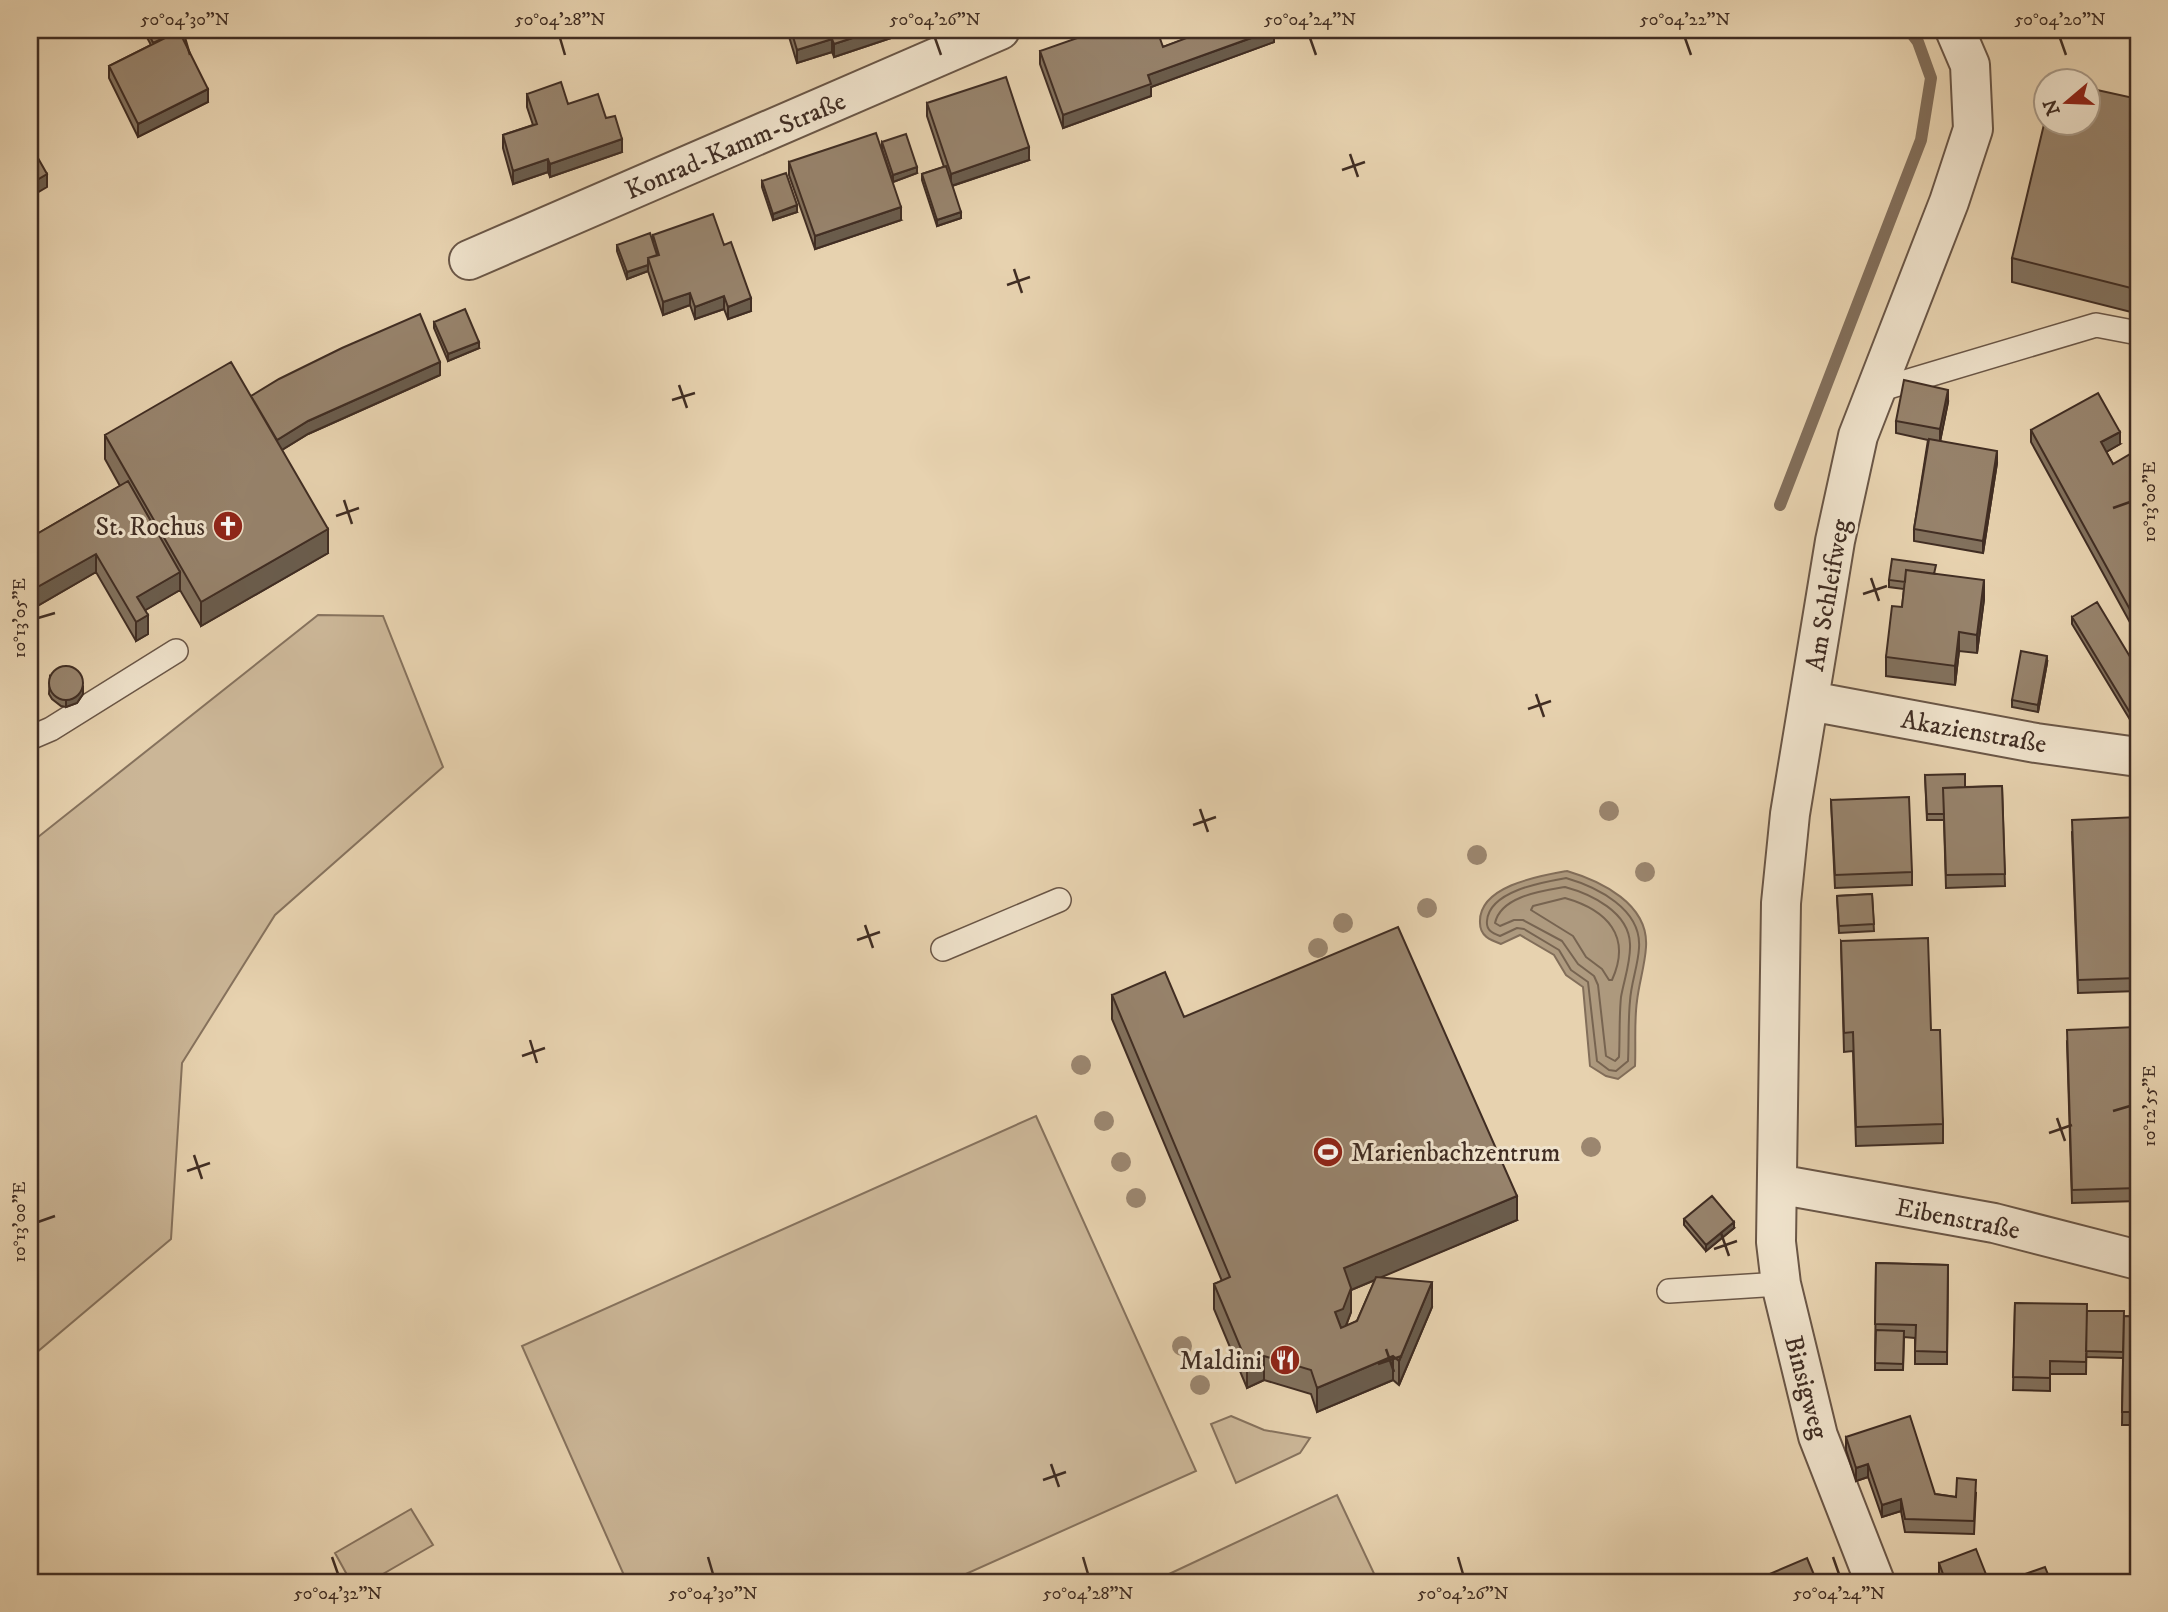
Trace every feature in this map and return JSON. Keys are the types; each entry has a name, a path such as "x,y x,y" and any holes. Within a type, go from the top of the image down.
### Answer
{"street":[{"name":"Konrad-Kamm-Straße","path":"469,260 1000,30"},
{"name":"Am Schleifweg","path":"1777,1184 1781,904 1790,814 1835,541 1858,436 1950,202 1973,129 1970,65 1955,30"},
{"name":"Akazienstraße","path":"1810,701 2036,743 2138,757"},
{"name":"Eibenstraße","path":"1777,1184 1994,1223 2138,1260"},
{"name":"Binsigweg","path":"1777,1184 1776,1242 1781,1284 1818,1436 1875,1582"}],"lane":[{"path":"1875,391 2096,325 2138,333"},
{"path":"30,738 51,729 176,651"},
{"path":"943,949 1059,900"},
{"path":"1670,1291 1781,1284"}],"shaded area":[{"path":"318,615 383,616 443,767 275,915 182,1063 171,1239 30,1358 30,851 33,841"},
{"path":"1036,1116 1196,1471 948,1582 627,1582 522,1346"},
{"path":"1231,1416 1264,1430 1310,1438 1300,1453 1236,1483 1211,1424"},
{"path":"1337,1495 1378,1582 1152,1582"},
{"path":"411,1509 433,1545 369,1582 351,1582 335,1553"}],"water":[{"path":"1567,871 1594,881 1620,897 1640,918 1645,932 1646,947 1636,1009 1635,1066 1618,1079 1606,1076 1590,1066 1583,987 1566,975 1554,955 1520,935 1501,944 1486,937 1480,927 1482,910 1499,892 1527,880"}],"building":[{"path":"147,30 175,30 176,32 153,43"},
{"path":"791,30 877,30 834,44 832,39 797,50"},
{"path":"1100,30 1157,30 1163,47 1192,36 1190,30 1273,30 1148,75 1151,84 1063,115 1040,51"},
{"path":"179,31 208,89 138,124 109,66"},
{"path":"1006,77 1029,147 951,174 927,103"},
{"path":"561,82 568,104 598,94 606,118 615,116 622,139 550,164 548,159 513,171 503,135 537,124 527,94"},
{"path":"2102,91 2138,99 2138,264 2135,289 2012,258 2041,136 2102,136"},
{"path":"876,133 901,207 815,236 789,162"},
{"path":"906,134 917,167 893,175 882,142"},
{"path":"30,144 47,174 30,184"},
{"path":"946,166 961,212 937,220 922,174"},
{"path":"786,173 797,205 773,214 762,181"},
{"path":"713,214 724,245 731,242 751,298 728,307 724,296 695,307 690,293 663,302 648,258 659,255 653,235"},
{"path":"650,233 657,255 648,258 648,265 627,272 617,245"},
{"path":"465,309 479,342 448,354 434,322"},
{"path":"420,314 440,362 308,421 277,440 251,396 342,348"},
{"name":"St. Rochus","path":"231,362 328,529 201,602 105,435"},
{"path":"1904,380 1948,390 1940,429 1896,421"},
{"path":"2098,393 2120,432 2101,442 2113,464 2132,453 2138,465 2138,501 2134,503 2138,510 2138,624 2031,430"},
{"path":"1929,439 1997,451 1983,541 1914,529"},
{"path":"128,481 180,572 137,597 148,615 136,622 96,554 32,590 30,538"},
{"path":"1892,559 1936,565 1934,574 1906,570 1905,582 1889,580"},
{"path":"1906,570 1984,580 1977,635 1959,632 1955,666 1886,657 1892,606 1902,607"},
{"path":"2097,602 2138,670 2138,712 2132,716 2072,617"},
{"path":"2021,651 2047,656 2038,705 2012,700"},
{"path":"66,666 78,671 83,683 78,695 66,700 54,695 49,683 54,671"},
{"path":"1965,774 1965,787 1943,788 1944,814 1927,814 1925,775"},
{"path":"2002,786 2005,874 1946,875 1943,788"},
{"path":"1909,797 1912,872 1835,875 1831,800"},
{"path":"2138,817 2138,978 2078,980 2072,820"},
{"path":"1872,894 1874,924 1839,926 1837,896"},
{"name":"Marienbachzentrum","path":"1398,927 1517,1196 1344,1268 1351,1288 1343,1309 1335,1312 1341,1328 1357,1321 1376,1277 1432,1282 1399,1361 1393,1356 1317,1388 1311,1370 1264,1356 1247,1363 1214,1284 1230,1277 1112,995 1165,972 1184,1017"},
{"path":"1928,938 1931,1030 1940,1030 1943,1124 1856,1127 1853,1032 1844,1033 1841,941"},
{"path":"2136,1027 2138,1188 2072,1190 2067,1030"},
{"path":"1712,1196 1734,1222 1706,1245 1684,1219"},
{"path":"1876,1263 1948,1265 1947,1352 1915,1351 1916,1325 1875,1324"},
{"path":"2015,1303 2087,1304 2086,1362 2050,1361 2050,1378 2013,1377"},
{"path":"2087,1311 2124,1311 2123,1352 2086,1351"},
{"path":"2124,1316 2138,1317 2138,1412 2122,1412"},
{"path":"1876,1330 1904,1331 1903,1364 1875,1363"},
{"path":"1910,1416 1935,1494 1956,1497 1957,1478 1976,1480 1974,1521 1905,1519 1901,1499 1882,1505 1868,1464 1856,1468 1846,1437"},
{"path":"1976,1549 1989,1582 1946,1582 1939,1563"},
{"path":"1807,1558 1817,1582 1751,1582"},
{"path":"2045,1567 2051,1582 2003,1582"}],"waterway":[{"path":"1780,505 1921,140 1931,78 1918,42 1909,30"}],"place":[{"name":"St. Rochus","path":"228,526"},
{"name":"Marienbachzentrum","path":"1328,1152"},
{"name":"Maldini","path":"1285,1360"}]}
